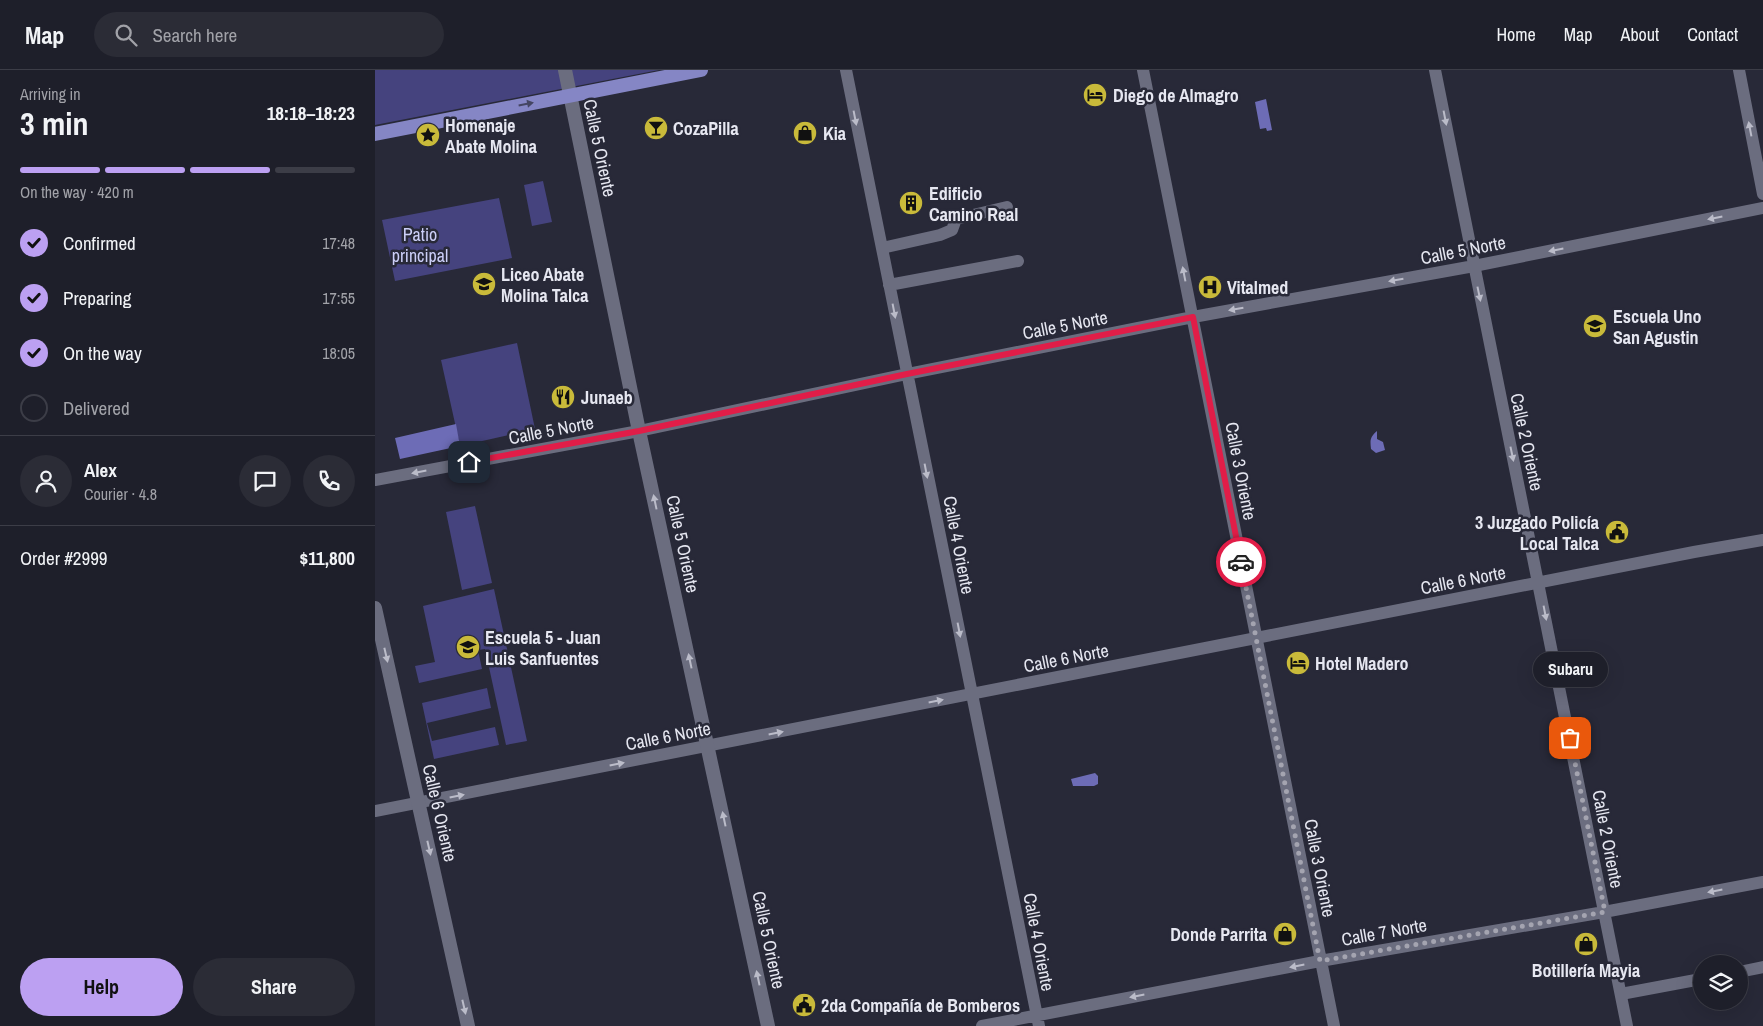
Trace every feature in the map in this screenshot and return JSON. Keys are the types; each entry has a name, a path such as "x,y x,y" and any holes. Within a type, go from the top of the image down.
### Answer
{"main road":[{"name":"Calle 5 Oriente","path":"565,70 639,431 709,746 768,1026"},
{"path":"375,134 701,70"},
{"name":"Calle 6 Oriente","path":"375,608 469,1026"}],"street":[{"name":"Calle 4 Oriente","path":"846,70 1037,1021"},
{"name":"Calle 3 Oriente","path":"1143,70 1333,1026"},
{"name":"Calle 2 Oriente","path":"1435,70 1627,1026"},
{"path":"1739,70 1763,194"},
{"path":"881,248 940,235 952,230 956,219 1007,207"},
{"name":"Calle 5 Norte","path":"375,480 639,431 907,374 1193,317 1474,266 1763,208"},
{"path":"889,285 1019,260"},
{"name":"Calle 6 Norte","path":"375,811 1763,540"},
{"name":"Calle 7 Norte","path":"982,1026 1037,1021 1320,961 1605,912 1763,882"},
{"path":"1748,970 1763,967"},
{"path":"1621,994 1693,980"}],"green space":[{"path":"375,70 659,70 375,125"},
{"path":"543,181 552,222 532,226 524,185"},
{"name":"Patio principal","path":"499,198 512,258 395,281 382,220"},
{"path":"517,343 535,429 460,446 441,360"},
{"path":"475,506 492,583 462,590 446,512"},
{"path":"494,589 527,741 506,745 485,649 478,650 482,669 419,683 415,666 435,662 423,606"},
{"path":"487,688 491,708 427,723 432,741 495,727 499,745 434,759 422,703"}],"shaded area":[{"path":"1266,99 1272,130 1267,131 1266,128 1260,129 1255,102"},
{"path":"456,424 460,446 400,459 395,438"},
{"path":"1377,431 1377,439 1383,442 1385,450 1376,453 1371,449 1371,441"},
{"path":"1095,773 1098,776 1098,784 1094,786 1073,786 1071,779"}],"way so far":[{"path":"1241,562 1320,961 1605,912 1570,738"}],"place":[{"name":"Diego de Almagro","path":"1095,95"},
{"name":"CozaPilla","path":"656,128"},
{"name":"Kia","path":"805,133"},
{"name":"Homenaje Abate Molina","path":"428,135"},
{"name":"Edificio Camino Real","path":"911,203"},
{"name":"Liceo Abate Molina Talca","path":"484,284"},
{"name":"Vitalmed","path":"1210,287"},
{"name":"Escuela Uno San Agustin","path":"1595,326"},
{"name":"Junaeb","path":"563,397"},
{"name":"3 Juzgado Policía Local Talca","path":"1617,532"},
{"name":"Escuela 5 - Juan Luis Sanfuentes","path":"468,647"},
{"name":"Hotel Madero","path":"1298,663"},
{"name":"Subaru","path":"1570,738"},
{"name":"Donde Parrita","path":"1285,934"},
{"name":"Botillería Mayia","path":"1586,944"},
{"name":"2da Compañía de Bomberos","path":"804,1005"}],"route":[{"path":"469,462 639,431 907,374 1193,317 1241,562"}]}
